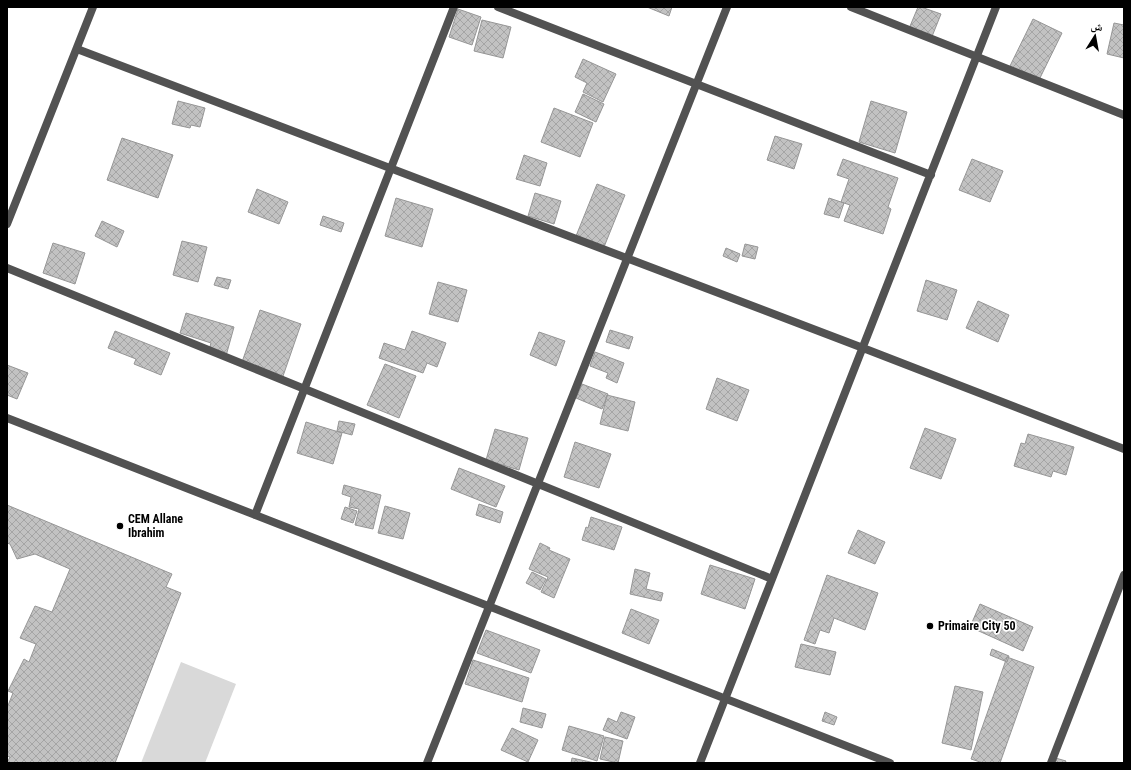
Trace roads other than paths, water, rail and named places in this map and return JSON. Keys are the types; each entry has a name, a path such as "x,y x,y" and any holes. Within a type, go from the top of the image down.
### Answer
{"street":[{"path":"7,224 93,7"},
{"path":"255,515 454,7"},
{"path":"498,7 931,175"},
{"path":"427,763 727,7"},
{"path":"851,7 1124,115"},
{"path":"700,763 996,7"},
{"path":"77,49 863,348 1124,449"},
{"path":"7,268 772,579"},
{"path":"7,418 725,700 890,763"},
{"path":"1051,763 1124,575"}],"place":[{"name":"CEM Allane Ibrahim","path":"120,526"},
{"name":"Primaire City 50","path":"930,626"}]}
